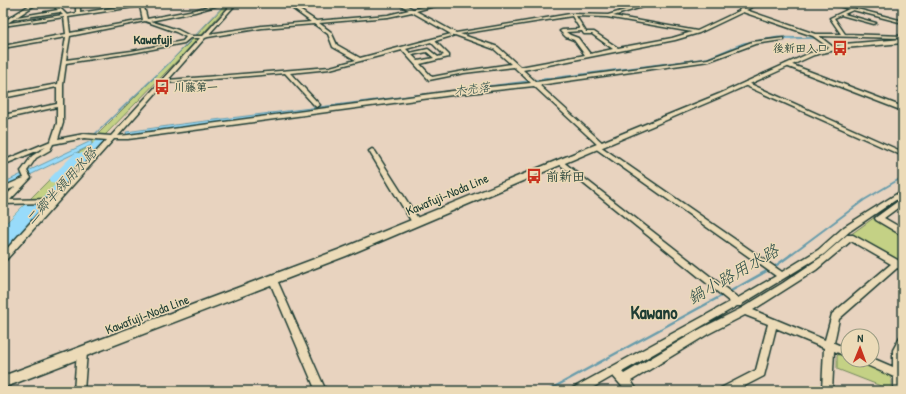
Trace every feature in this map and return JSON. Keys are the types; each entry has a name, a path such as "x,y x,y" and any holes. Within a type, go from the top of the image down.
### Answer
{"main road":[{"path":"3,25 37,3"},
{"name":"Kawafuji-Noda Line","path":"3,382 273,280 600,146 746,84 812,54 831,48 876,42 903,41"}],"street":[{"path":"3,202 26,174 34,157 48,149 60,123 60,85 68,35 66,16 53,3"},
{"path":"78,3 78,14"},
{"path":"3,47 145,20 222,3"},
{"path":"3,258 55,201 107,138 163,82 202,37 235,3"},
{"path":"287,3 312,22 330,33 335,46 360,60"},
{"path":"399,3 455,34 496,48 600,146 782,276"},
{"path":"145,20 189,37 202,37 262,27 388,16 444,3"},
{"path":"607,16 653,3"},
{"path":"519,69 617,50 698,32 758,3"},
{"path":"830,3 903,22"},
{"path":"3,25 141,4 145,20"},
{"path":"23,12 57,8"},
{"path":"844,36 832,18 852,9"},
{"path":"742,10 815,35 903,36"},
{"path":"14,18 62,11"},
{"path":"840,14 874,23"},
{"path":"163,82 330,68 455,34 573,15 607,16 698,32"},
{"path":"573,15 585,33 593,32 617,50"},
{"path":"583,30 562,31 568,36 576,39 588,55"},
{"path":"815,35 831,48"},
{"path":"64,62 139,51 184,42 189,37"},
{"path":"3,163 52,142 88,136 95,138 107,138 460,92 535,84 709,60 754,43 782,39"},
{"path":"417,63 447,56 432,40"},
{"path":"403,48 431,79 464,72 514,65"},
{"path":"409,54 428,50 437,58"},
{"path":"788,65 903,109"},
{"path":"287,72 317,105"},
{"path":"746,84 903,154"},
{"path":"3,96 60,85"},
{"path":"3,117 59,105"},
{"path":"372,151 416,222"},
{"path":"560,162 738,303"},
{"path":"3,190 26,174"},
{"path":"577,391 738,303 821,252 847,229 903,192"},
{"path":"3,202 55,201"},
{"path":"903,201 879,218 903,233"},
{"path":"623,380 705,331 745,311 789,285 837,249 850,237 900,265 834,317 829,345 827,391"},
{"path":"273,280 321,391"},
{"path":"745,311 840,350"},
{"path":"725,391 760,373 773,322"},
{"path":"899,391 900,375 898,350 903,340"},
{"path":"79,391 82,352"},
{"path":"880,366 900,375"},
{"path":"614,371 633,391"}],"green space":[{"path":"227,3 230,3 199,38 106,134 3,245 3,226 74,155 92,145 92,140"},
{"path":"875,217 903,235 903,265 850,235"},
{"path":"840,354 840,368 882,369 891,378 891,390 837,369 837,355"}],"water":[{"path":"778,37 815,38 762,40 743,45 708,59 536,82 535,80 707,58 743,43"},
{"name":"木売落","path":"528,81 529,83 127,135 126,132 182,124"},
{"path":"91,141 92,145 3,188 3,183"}],"waterway":[{"path":"168,64 226,3"},
{"path":"94,135 168,64"},
{"path":"52,145 88,137"},
{"name":"二郷半領用水路","path":"82,162 102,140"},
{"path":"55,180 79,155"},
{"path":"3,165 25,156"},
{"name":"二郷半領用水路","path":"3,249 69,177"},
{"name":"鍋小路用水路","path":"790,255 864,200 903,177"},
{"path":"3,235 31,206"},
{"name":"鍋小路用水路","path":"729,292 774,267 792,254"},
{"name":"鍋小路用水路","path":"547,391 723,295"}],"place":[{"name":"後新田入口","path":"840,48"},
{"name":"川藤第一","path":"162,87"},
{"name":"前新田","path":"534,176"}],"district":[{"name":"Kawafuji","path":"153,39"},
{"name":"Kawano","path":"654,313"}]}
